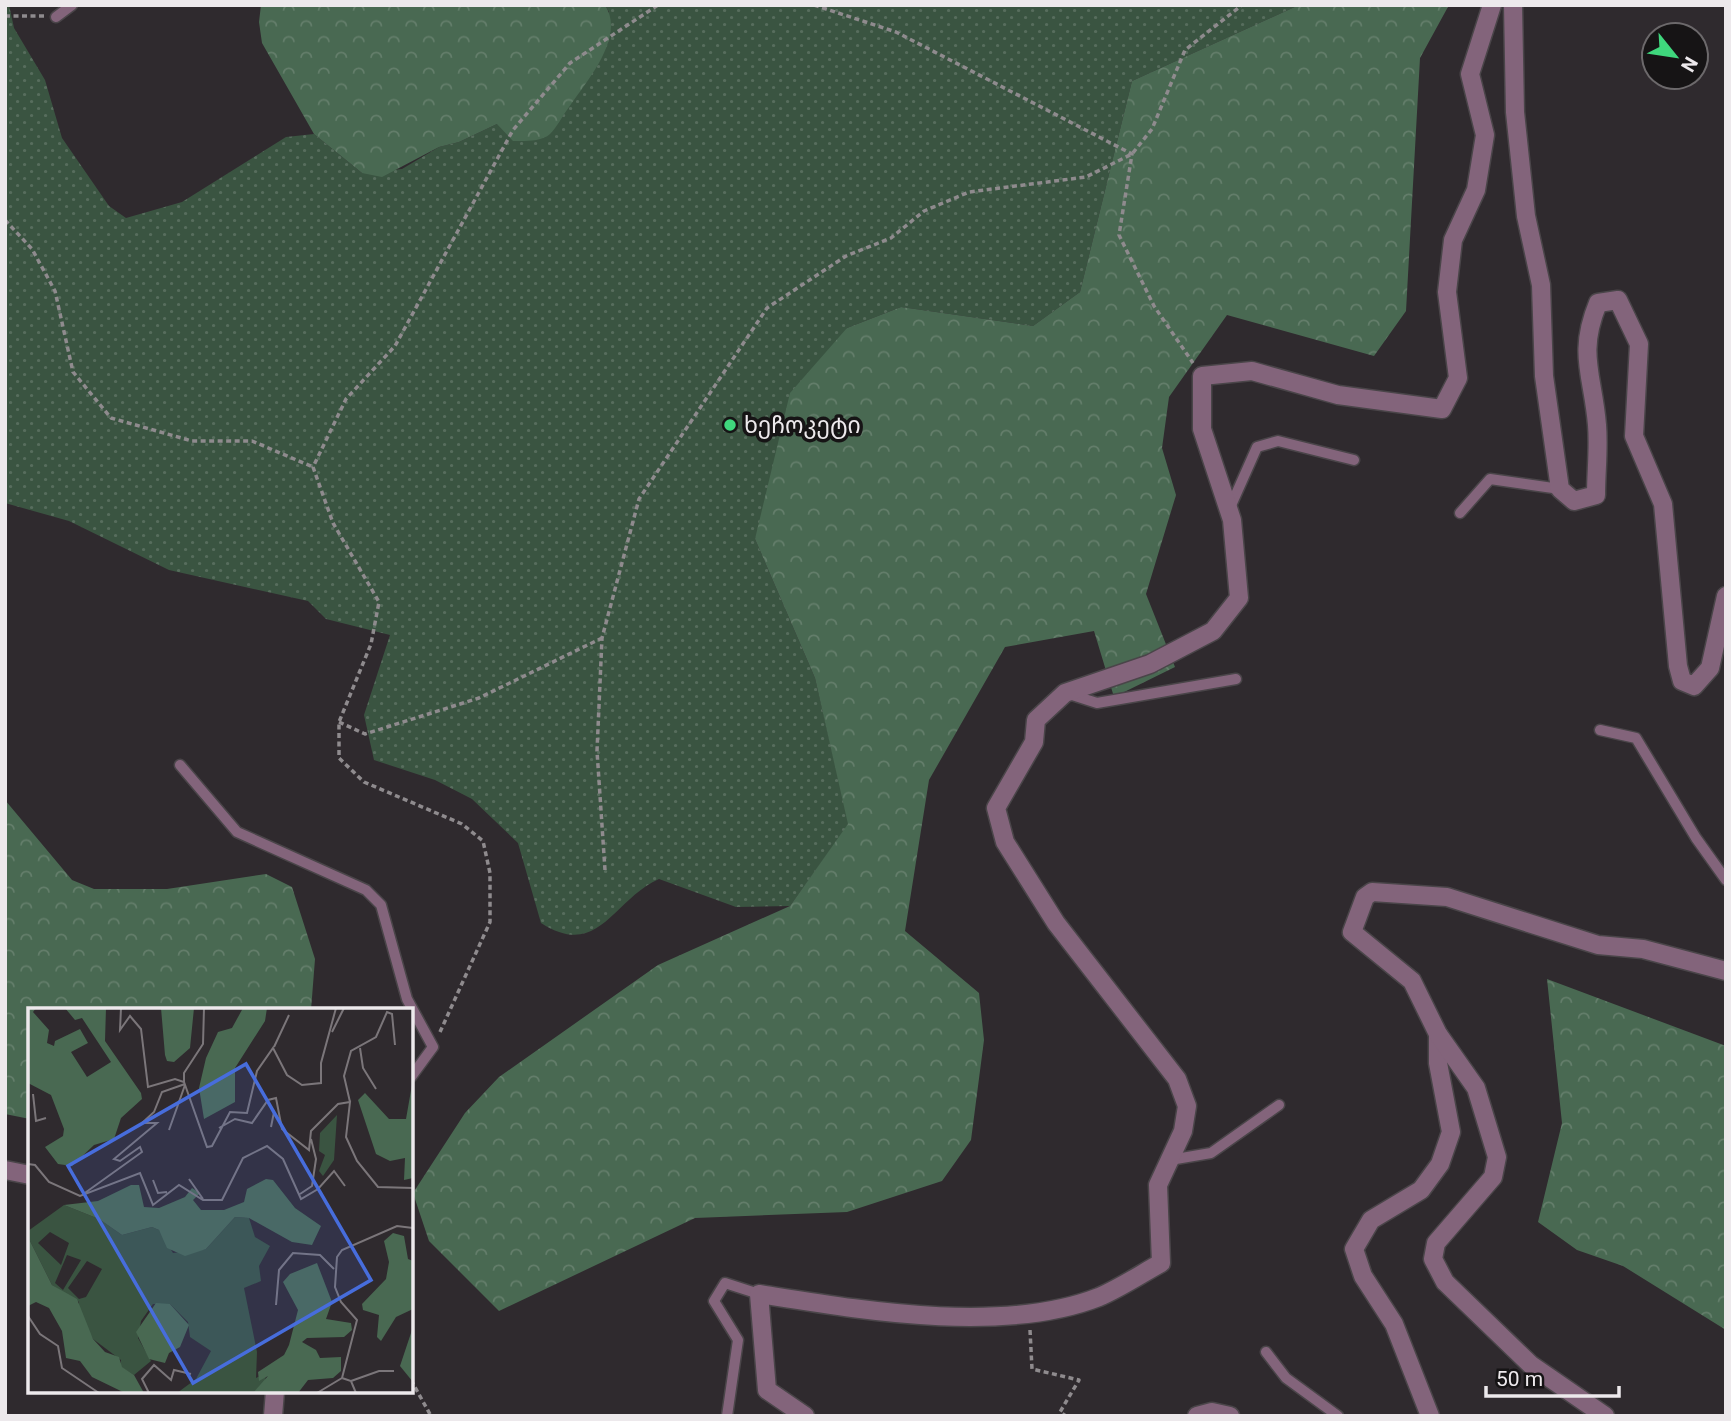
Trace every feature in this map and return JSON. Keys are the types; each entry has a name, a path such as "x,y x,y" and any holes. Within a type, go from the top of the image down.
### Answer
{"street":[{"path":"805,1416 767,1390 759,1294 955,1317 1029,1314 1099,1297 1161,1263 1158,1185 1183,1131 1187,1106 1177,1079 1056,923 1005,842 996,808 1034,742 1036,720 1065,693 1150,664 1213,631 1239,598 1229,510 1202,429 1202,376 1252,372 1338,395 1442,410 1458,378 1447,292 1453,240 1476,190 1485,135 1470,74 1492,5"},
{"path":"1513,5 1516,125 1526,216 1541,285 1544,376 1560,489 1574,501 1596,495 1597,425 1587,370 1588,328 1598,303 1618,300 1639,344 1634,436 1663,504 1678,666 1682,681 1694,686 1710,668 1726,596"},
{"path":"1605,1416 1531,1365 1445,1282 1433,1259 1436,1243 1493,1177 1497,1157 1476,1088 1438,1034 1412,981 1352,932 1365,897 1373,892 1447,897 1598,945 1643,949 1726,971"},
{"path":"1430,1416 1394,1324 1363,1276 1354,1249 1371,1220 1421,1190 1440,1164 1451,1132 1438,1063 1438,1034"},
{"path":"5,1170 28,1175"},
{"path":"272,1416 275,1393"},
{"path":"1197,1416 1212,1412 1230,1416"}],"lane":[{"path":"56,17 72,5"},
{"path":"1229,510 1257,447 1278,441 1354,460"},
{"path":"1460,513 1490,479 1560,489"},
{"path":"1065,693 1097,703 1236,679"},
{"path":"1600,730 1636,738 1696,838 1726,880"},
{"path":"180,765 237,832 366,890 381,905 412,1008"},
{"path":"413,1010 433,1047 413,1074"},
{"path":"1170,1160 1211,1153 1279,1105"},
{"path":"727,1416 738,1340 714,1301 725,1283 759,1294"},
{"path":"1266,1352 1286,1378 1338,1416"}],"path":[{"path":"433,1047 490,922 490,873 483,841 463,824 364,782 339,758 339,722 371,644 379,602 332,523 313,467 346,399 395,346 513,130 570,63 658,5"},
{"path":"814,5 896,32 1132,154"},
{"path":"605,870 597,751 602,638 639,499 768,309 846,256 891,238 924,211 969,192 1086,177 1132,154 1152,129 1185,50 1242,5"},
{"path":"5,16 56,17"},
{"path":"1132,154 1119,235 1154,306 1202,376"},
{"path":"5,220 32,249 55,291 74,372 111,418 192,441 252,441 313,467"},
{"path":"339,722 365,734 479,698 602,638"},
{"path":"1029,1314 1032,1369 1079,1380 1060,1412 1066,1416"},
{"path":"413,1384 431,1416"}],"green space":[{"path":"5,5 9,5 14,28 45,80 62,138 109,206 126,218 182,202 286,137 314,134 362,173 402,169 439,147 459,142 497,124 609,12 605,5 1299,5 1132,81 1080,292 1033,326 901,307 847,328 755,539 815,678 849,824 790,906 736,907 659,879 643,888 604,923 577,935 561,933 541,923 518,843 472,799 435,780 374,760 364,715 390,635 326,619 308,601 169,570 69,521 5,503"},
{"path":"261,5 605,5 611,31 601,59 555,128 546,137 513,141 497,124 459,142 439,147 382,177 362,173 314,134 262,43 259,22"},
{"path":"1299,5 1449,5 1420,58 1406,311 1374,356 1227,315 1169,397 1162,448 1176,495 1146,594 1175,667 1114,697 1094,631 1005,647 929,780 905,931 979,993 984,1040 971,1140 942,1181 847,1212 695,1218 499,1311 429,1241 413,1193 465,1113 499,1077 658,965 790,906 848,824 815,678 755,539 790,393 847,328 901,307 1033,326 1080,292 1132,81"},
{"path":"5,800 72,880 94,889 167,889 266,874 292,887 315,959 311,1008 28,1008 28,1119 5,1114"},
{"path":"1547,979 1726,1046 1726,1330 1623,1266 1577,1250 1538,1222 1562,1123"}],"place":[{"name":"ხეჩოკეტი","path":"730,425"}]}
